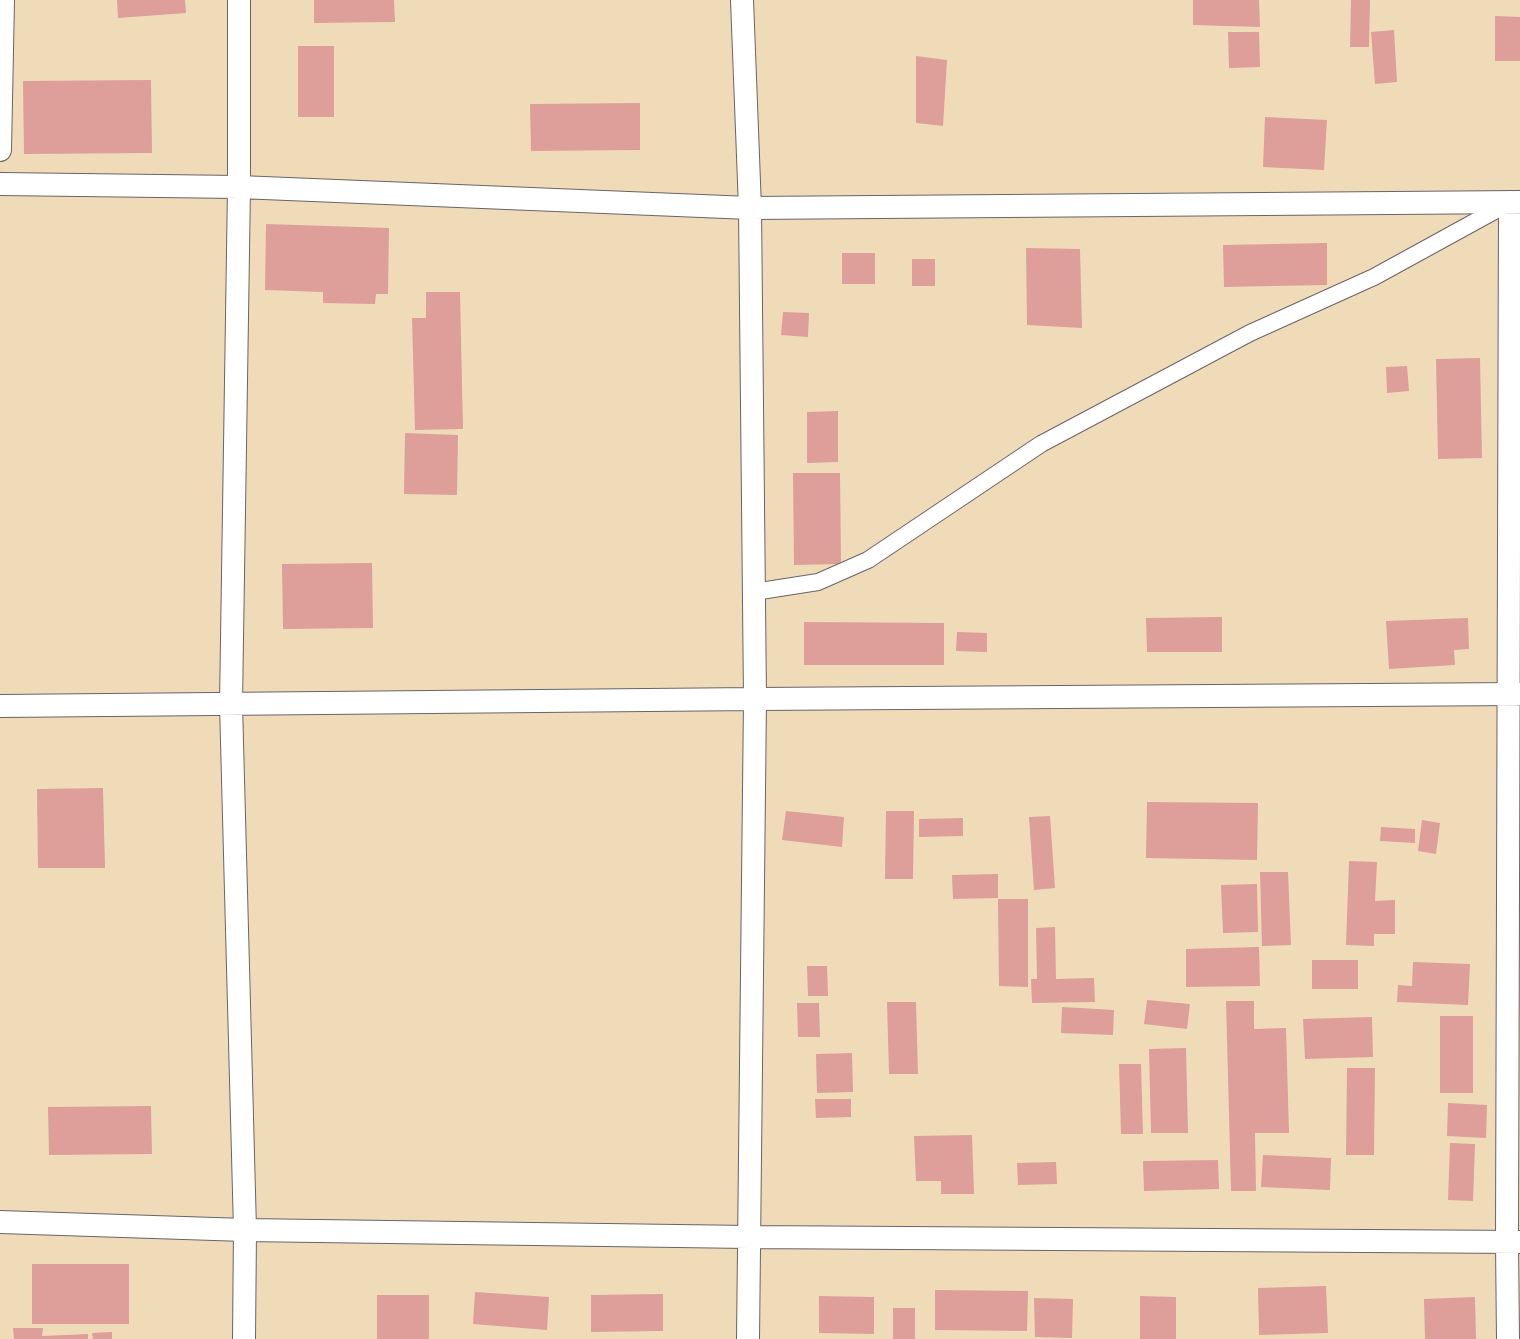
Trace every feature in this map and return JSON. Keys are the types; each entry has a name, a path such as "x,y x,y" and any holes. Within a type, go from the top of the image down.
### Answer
{"street":[{"path":"0,150 3,0"},
{"path":"239,0 239,187 231,704 245,1230 244,1339"},
{"path":"742,0 750,208 755,699 748,1339"},
{"path":"0,184 239,187 750,208 1515,202 1513,1242 1508,1339"},
{"path":"0,706 1514,694"},
{"path":"0,1222 245,1230 749,1238 1513,1242"}],"lane":[{"path":"754,592 818,582 868,560 1041,444 1250,332 1374,277 1515,202"}],"building":[{"path":"117,0 185,0 186,13 118,18"},
{"path":"314,0 394,0 395,22 314,23"},
{"path":"1193,0 1259,0 1260,27 1193,25"},
{"path":"1351,0 1370,0 1369,47 1350,47"},
{"path":"1495,16 1520,17 1520,61 1495,61"},
{"path":"1394,30 1397,82 1375,84 1371,32"},
{"path":"1228,32 1259,32 1260,67 1229,68"},
{"path":"298,46 334,46 334,117 298,117"},
{"path":"916,56 947,60 943,126 916,123"},
{"path":"151,80 152,153 24,154 23,81"},
{"path":"640,103 640,150 531,151 530,104"},
{"path":"1265,117 1327,120 1324,170 1263,167"},
{"path":"266,224 389,228 388,294 376,294 375,304 323,303 323,292 265,290"},
{"path":"1327,243 1327,285 1224,287 1223,245"},
{"path":"1026,248 1080,249 1082,328 1027,325"},
{"path":"842,253 875,253 875,284 842,284"},
{"path":"912,259 935,259 935,286 912,286"},
{"path":"426,292 460,292 463,429 415,430 412,318 426,318"},
{"path":"783,312 809,313 808,337 781,335"},
{"path":"1480,358 1482,458 1438,459 1436,359"},
{"path":"1407,366 1409,391 1387,393 1386,367"},
{"path":"838,411 838,462 807,463 807,412"},
{"path":"405,433 458,435 457,495 404,494"},
{"path":"793,473 840,473 841,564 794,565"},
{"path":"372,563 373,628 283,629 282,564"},
{"path":"1222,617 1222,652 1147,652 1146,618"},
{"path":"1468,618 1469,649 1454,650 1455,665 1389,669 1386,621"},
{"path":"804,622 944,623 944,665 804,665"},
{"path":"957,632 987,633 987,652 956,651"},
{"path":"103,788 105,868 38,868 37,789"},
{"path":"1147,802 1258,803 1257,860 1146,858"},
{"path":"786,811 844,817 842,847 782,840"},
{"path":"886,811 914,811 913,879 885,879"},
{"path":"1050,816 1055,888 1034,890 1029,817"},
{"path":"963,818 963,836 919,837 919,819"},
{"path":"1422,820 1440,823 1436,854 1418,851"},
{"path":"1381,827 1415,829 1415,843 1380,841"},
{"path":"1349,861 1377,862 1375,901 1395,900 1395,934 1374,934 1374,946 1346,945"},
{"path":"1260,872 1288,872 1291,945 1262,946"},
{"path":"998,874 998,898 953,899 952,875"},
{"path":"1257,884 1258,932 1223,933 1221,885"},
{"path":"998,899 1028,899 1028,987 999,986"},
{"path":"1055,927 1056,979 1094,978 1095,1002 1032,1003 1031,979 1037,979 1036,928"},
{"path":"1259,947 1260,986 1186,987 1186,949"},
{"path":"1312,960 1358,960 1358,989 1312,989"},
{"path":"1413,962 1470,964 1468,1005 1397,1002 1398,985 1412,986"},
{"path":"807,966 827,966 828,996 808,996"},
{"path":"1147,1000 1190,1004 1187,1029 1144,1024"},
{"path":"1226,1001 1254,1001 1254,1029 1286,1028 1289,1133 1255,1133 1256,1191 1231,1191"},
{"path":"887,1002 916,1002 918,1074 889,1074"},
{"path":"797,1003 819,1003 820,1037 798,1037"},
{"path":"1062,1007 1114,1010 1113,1035 1061,1033"},
{"path":"1440,1016 1473,1016 1473,1093 1440,1093"},
{"path":"1372,1017 1373,1057 1305,1059 1303,1019"},
{"path":"1186,1048 1188,1133 1151,1133 1149,1049"},
{"path":"852,1053 853,1092 817,1093 816,1054"},
{"path":"1119,1064 1141,1064 1143,1134 1121,1134"},
{"path":"1347,1068 1375,1068 1374,1155 1346,1155"},
{"path":"815,1099 851,1099 851,1117 816,1118"},
{"path":"1448,1103 1487,1105 1486,1138 1447,1136"},
{"path":"151,1106 152,1154 49,1155 48,1107"},
{"path":"972,1135 974,1194 941,1194 941,1181 916,1181 914,1136"},
{"path":"1450,1143 1475,1144 1473,1201 1448,1200"},
{"path":"1263,1155 1331,1158 1330,1190 1261,1187"},
{"path":"1218,1160 1219,1189 1144,1191 1143,1161"},
{"path":"1056,1162 1057,1184 1018,1185 1017,1163"},
{"path":"32,1264 129,1264 129,1324 32,1324"},
{"path":"1326,1286 1328,1333 1259,1335 1258,1288"},
{"path":"935,1290 1028,1291 1027,1331 935,1330"},
{"path":"475,1292 549,1297 547,1330 473,1324"},
{"path":"663,1294 663,1331 591,1332 591,1295"},
{"path":"377,1295 429,1295 429,1339 377,1339"},
{"path":"819,1296 874,1297 874,1334 819,1333"},
{"path":"1140,1296 1176,1297 1176,1339 1140,1339"},
{"path":"1475,1297 1476,1339 1425,1339 1424,1299"},
{"path":"1034,1298 1073,1299 1072,1338 1035,1337"},
{"path":"893,1308 915,1308 915,1339 893,1339"},
{"path":"13,1328 43,1328 42,1336 88,1334 88,1339 14,1339"},
{"path":"112,1332 112,1339 93,1339 92,1333"}]}
